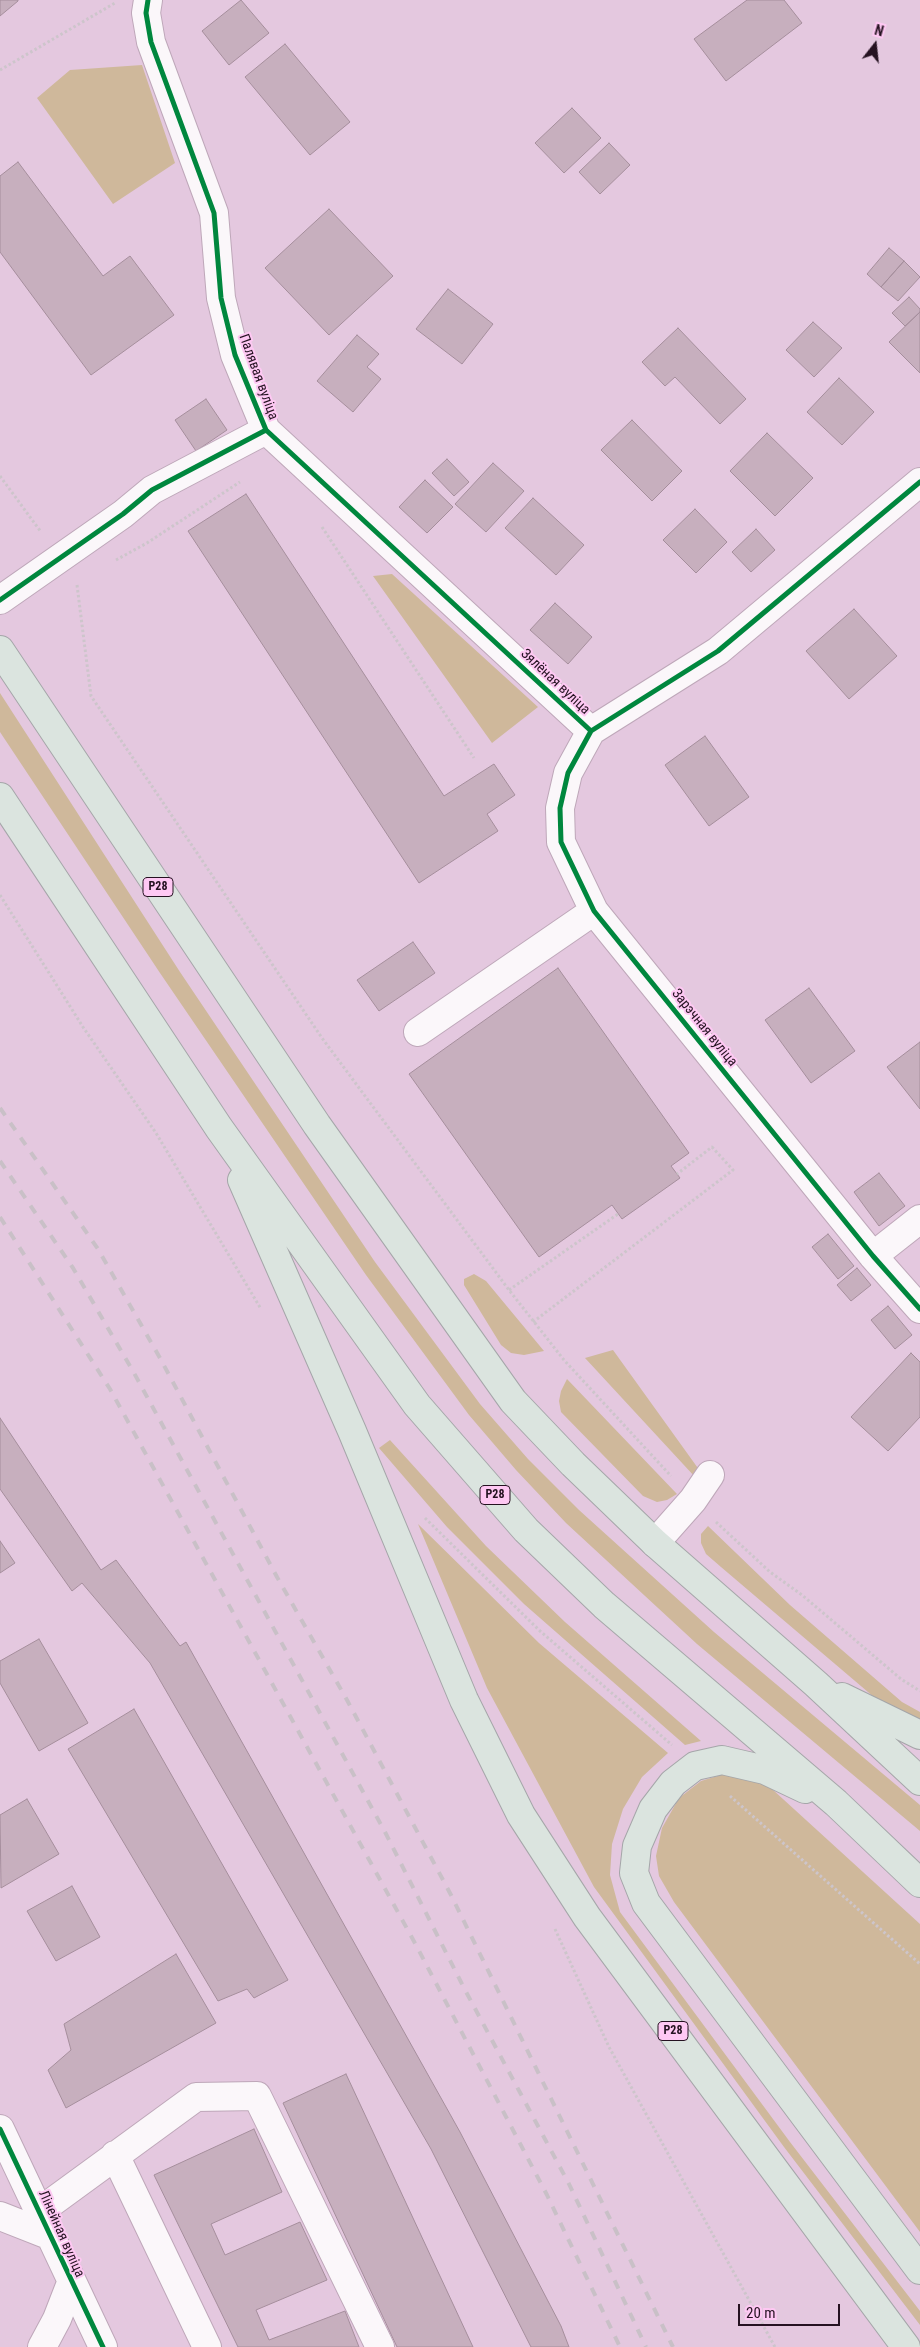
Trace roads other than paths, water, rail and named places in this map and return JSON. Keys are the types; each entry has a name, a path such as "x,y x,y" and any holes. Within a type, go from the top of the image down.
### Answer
{"highway":[{"name":"Р28","path":"0,650 317,1125 456,1323 514,1401 573,1464 655,1543 816,1684 920,1781"},
{"name":"Р28","path":"0,797 219,1128 417,1405 526,1530 604,1605 836,1803 920,1883"},
{"name":"Р28","path":"219,1128 352,1431 464,1700 521,1815 587,1917 906,2347"},
{"name":"Р28","path":"816,1684 920,1735"},
{"name":"Р28","path":"836,1803 765,1770 722,1760 695,1766 673,1783 653,1809 637,1846 634,1873 646,1903 920,2270"}],"street":[{"name":"Палявая вуліца","path":"0,600 108,525 152,490 266,430 234,355 221,298 214,213 152,42 146,13 148,0"},
{"name":"Зялёная вуліца","path":"266,430 591,732 718,650 920,482"},
{"name":"Зарэчная вуліца","path":"591,732 568,773 560,808 561,842 594,911 874,1256 920,1309"},
{"path":"418,1032 594,911"},
{"path":"874,1256 920,1219"},
{"path":"655,1543 693,1500 710,1475"},
{"path":"40,2212 196,2097 257,2096 380,2347"},
{"name":"Лінейная вуліца","path":"0,2129 40,2212 71,2283 103,2347"},
{"path":"116,2155 207,2347"},
{"path":"0,2216 51,2236"},
{"path":"42,2347 57,2320 71,2283"}],"railway":[{"path":"0,1108 98,1249 160,1358 277,1577 347,1700 451,1895 673,2347"},
{"path":"0,1161 73,1268 134,1373 385,1832 464,1988 569,2184 646,2347"},
{"path":"0,1217 110,1389 416,1945 547,2195 620,2347"}]}
